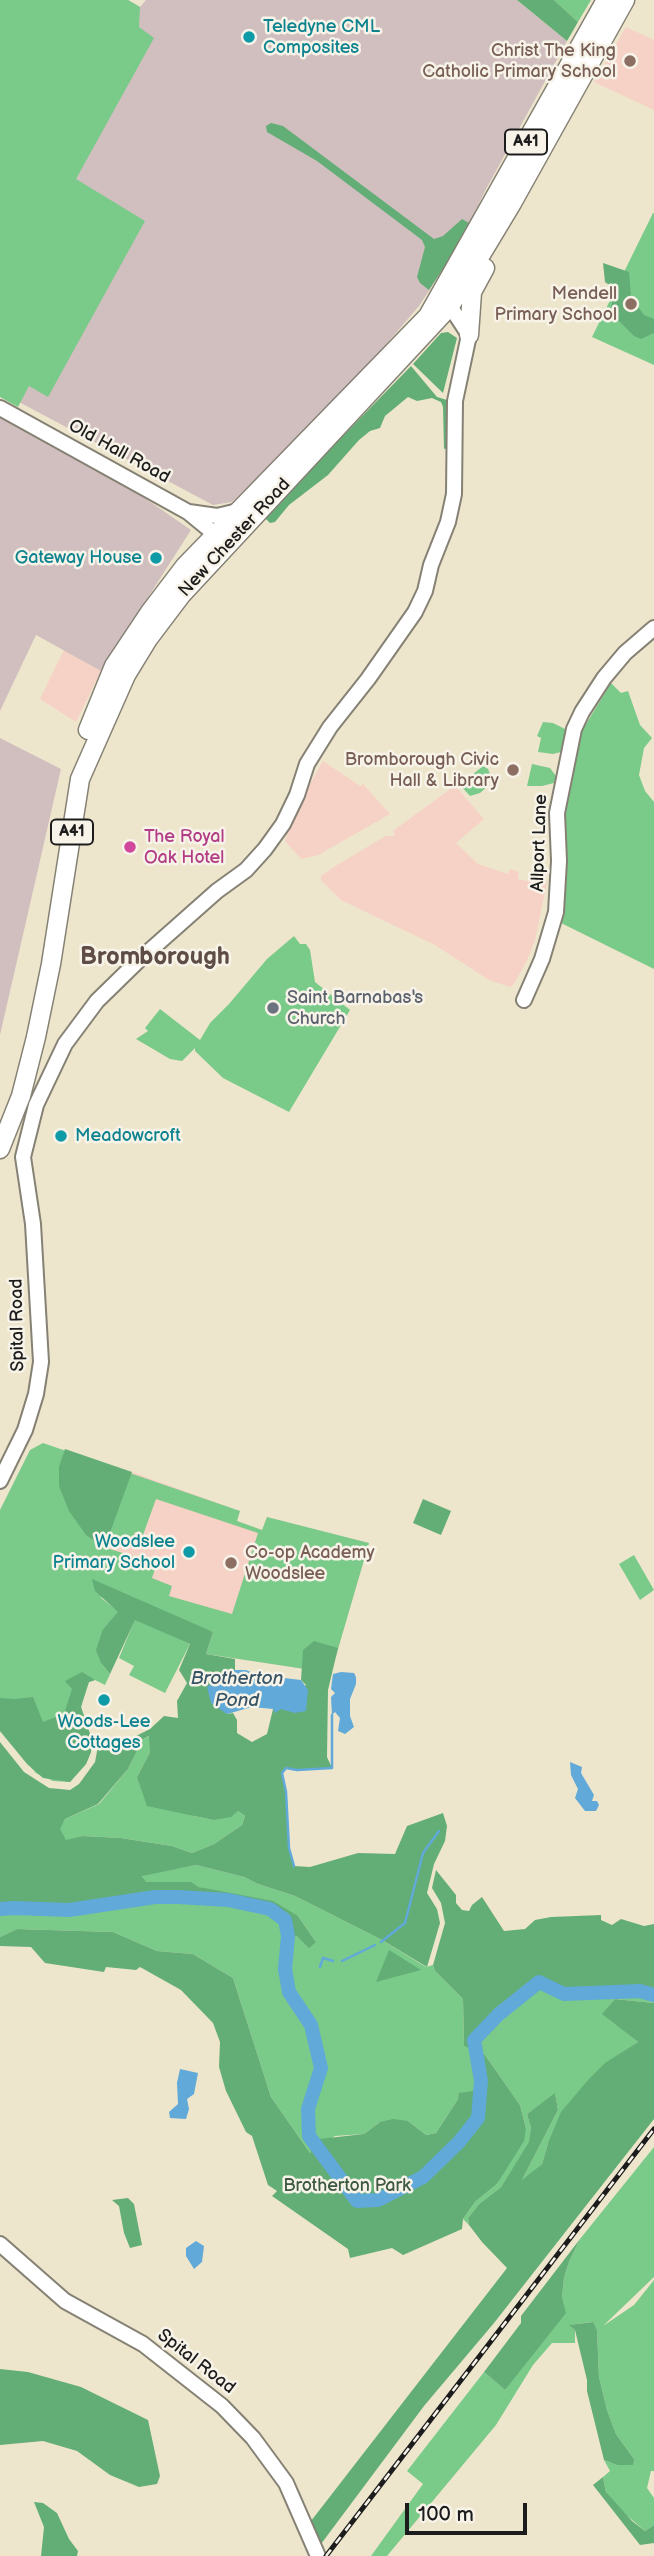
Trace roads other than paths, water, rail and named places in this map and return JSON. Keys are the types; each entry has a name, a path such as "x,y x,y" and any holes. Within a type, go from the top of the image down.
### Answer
{"highway":[{"name":"New Chester Road","path":"0,1149 21,1096 36,1037 51,964 80,779 112,705 141,650 240,511 428,316 606,0"},
{"name":"New Chester Road","path":"0,1121 18,1076 41,959 70,775 114,666 185,566 219,543 358,406 450,306 625,0"},
{"path":"546,107 557,103 573,73 589,62"},
{"path":"469,335 472,292 494,252 495,231"},
{"path":"428,316 450,306 472,304"}],"street":[{"path":"446,284 450,306 469,335"},
{"name":"Spital Road","path":"2,1471 29,1418 41,1362 33,1224 23,1157 36,1105 65,1044 97,1001 138,961 246,870 265,849 282,824 297,795 307,764 330,727 415,612 425,591 430,565 448,522 454,494 455,401 469,335"},
{"name":"Old Hall Road","path":"0,408 188,512 219,543"},
{"path":"188,512 217,516 240,511"},
{"path":"185,566 199,538 188,512"},
{"name":"Allport Lane","path":"524,1000 542,959 556,912 559,861 557,813 573,729 604,678 625,653 654,628"},
{"name":"Spital Road","path":"0,2244 65,2301 143,2344 222,2406 253,2438 278,2470 318,2556"}],"water":[{"name":"Brotherton Pond","path":"230,1670 246,1670 258,1675 301,1680 308,1690 306,1711 295,1713 281,1709 275,1713 273,1709 252,1707 227,1714 211,1703 207,1687"},
{"path":"354,1673 356,1677 350,1699 350,1716 354,1727 345,1734 338,1731 340,1718 335,1712 332,1715 331,1697 335,1693 331,1689 333,1674"},
{"path":"570,1762 582,1767 581,1773 594,1795 592,1801 597,1801 599,1805 596,1811 585,1811 575,1798 578,1789 571,1775"},
{"path":"180,2069 198,2073 194,2094 187,2099 189,2109 186,2119 170,2118 169,2112 178,2104 177,2083"},
{"path":"196,2241 204,2246 202,2262 194,2269 186,2256 186,2248"}],"waterway":[{"path":"294,1866 289,1848 286,1792 282,1773 286,1768 332,1768 332,1715"},
{"path":"381,1942 405,1923 423,1853 439,1831"},
{"path":"0,1909 69,1910 155,1897 178,1897 228,1900 270,1909 285,1920 288,1936 285,1969 289,1992 311,2025 321,2068 308,2109 309,2136 357,2201 378,2200 423,2177 459,2142 478,2118 481,2081 474,2040 499,2014 539,1982 564,1994 640,1991 654,1995"},
{"path":"342,1961 375,1945"},
{"path":"320,1967 323,1958 333,1961"}],"railway":[{"path":"326,2556 654,2129"}],"place":[{"name":"Teledyne CML Composites","path":"249,37"},
{"name":"Christ The King Catholic Primary School","path":"630,61"},
{"name":"Mendell Primary School","path":"631,304"},
{"name":"Gateway House","path":"156,558"},
{"name":"Bromborough Civic Hall & Library","path":"513,770"},
{"name":"The Royal Oak Hotel","path":"130,847"},
{"name":"Saint Barnabas's Church","path":"273,1008"},
{"name":"Meadowcroft","path":"61,1136"},
{"name":"Woodslee Primary School","path":"189,1552"},
{"name":"Co-op Academy Woodslee","path":"231,1563"},
{"name":"Woods-Lee Cottages","path":"104,1700"}],"district":[{"name":"Bromborough","path":"155,958"}],"park label":[{"name":"Brotherton Park","path":"347,2186"}]}
